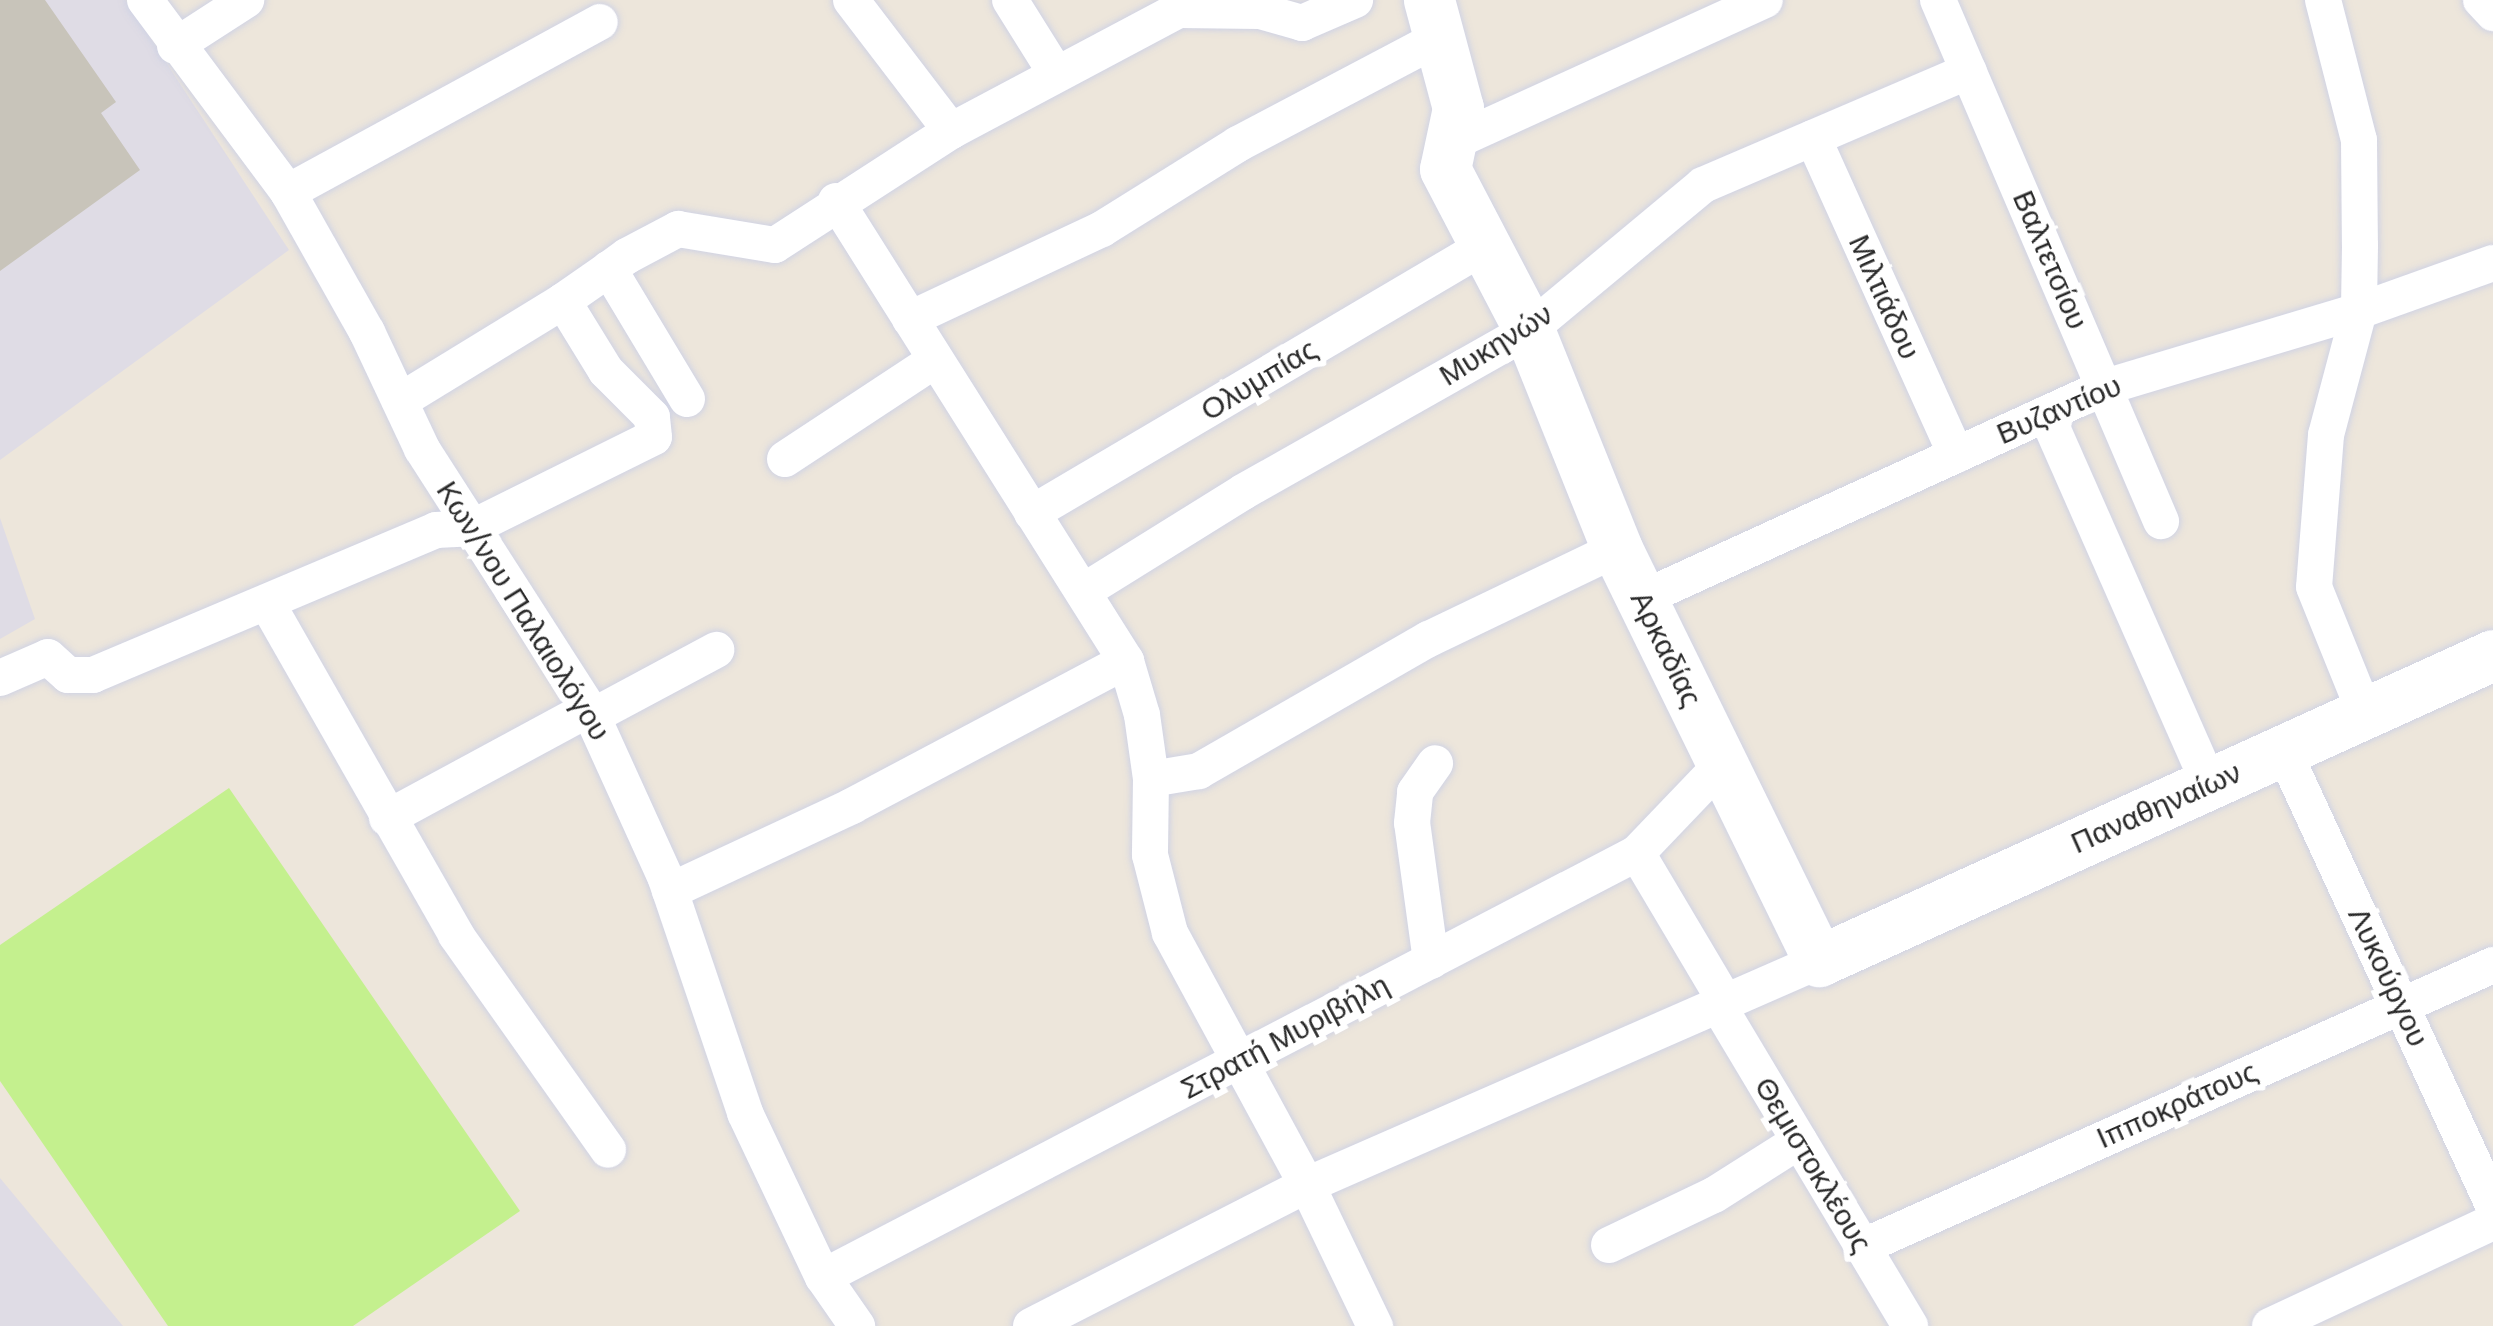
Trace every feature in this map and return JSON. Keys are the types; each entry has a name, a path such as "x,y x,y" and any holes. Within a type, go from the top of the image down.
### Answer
{"street":[{"name":"Κων/νου Παλαιολόγου","path":"146,0 288,193 471,528 591,713 670,891 745,1113 823,1277 856,1326"},
{"path":"176,46 246,0"},
{"path":"851,0 951,131"},
{"path":"1010,0 1055,73"},
{"path":"400,401 678,229 775,245 836,201 951,131 1178,10 1260,11 1302,23 1354,0"},
{"path":"1449,144 1765,0"},
{"name":"Βαλτετσίου","path":"1938,0 2162,521"},
{"path":"2481,0 2493,13"},
{"path":"2331,2 2359,140 2359,311 2326,436 2314,587 2365,713"},
{"path":"910,319 1102,229 1434,19"},
{"name":"Αρκαδίας","path":"1434,19 1458,107 1445,169 1529,330 1617,550 1819,961"},
{"path":"288,193 600,22"},
{"name":"Μυκηνών","path":"1084,591 1243,492 1529,330 1703,185 1969,71"},
{"name":"Μιλτιάδου","path":"1813,138 1956,455"},
{"path":"836,201 1126,662 1142,715 1151,779 1150,855 1170,933 1376,1326"},
{"name":"Ολυμπίας","path":"1032,513 1485,246"},
{"name":"Βυζαντίου","path":"1641,599 2105,387 2359,311 2493,263"},
{"path":"609,269 687,399"},
{"path":"0,679 48,656 68,674 93,675 436,530 471,528 654,437 652,418 606,370 563,301"},
{"path":"785,459 935,360"},
{"path":"2046,414 2209,784"},
{"path":"1151,779 1199,771 1429,639 1617,550"},
{"path":"267,603 456,935 608,1150"},
{"path":"387,818 716,650"},
{"name":"Παναθηναίων","path":"1819,961 2493,655"},
{"path":"670,891 852,806 1126,662"},
{"name":"Λυκούργου","path":"2283,750 2493,1204"},
{"path":"1431,961 1412,823 1415,792 1436,763"},
{"name":"Στρατή Μυριβήλη","path":"823,1277 1637,853 1722,764"},
{"name":"Θεμιστοκλέους","path":"1637,853 1799,1141 1910,1326"},
{"path":"1031,1326 1306,1185 1819,961"},
{"name":"Ιπποκράτους","path":"1862,1247 2493,965"},
{"path":"1610,1245 1714,1195 1799,1141"},
{"path":"2270,1326 2493,1222"}],"shaded area":[{"path":"0,0 125,0 289,250 0,460"},
{"path":"0,518 35,619 0,639"},
{"path":"0,1178 123,1326 0,1326"}],"green space":[{"path":"229,788 520,1211 353,1326 168,1326 0,1081 0,945"}],"building":[{"path":"0,0 45,0 116,102 101,113 140,170 0,271"}]}
